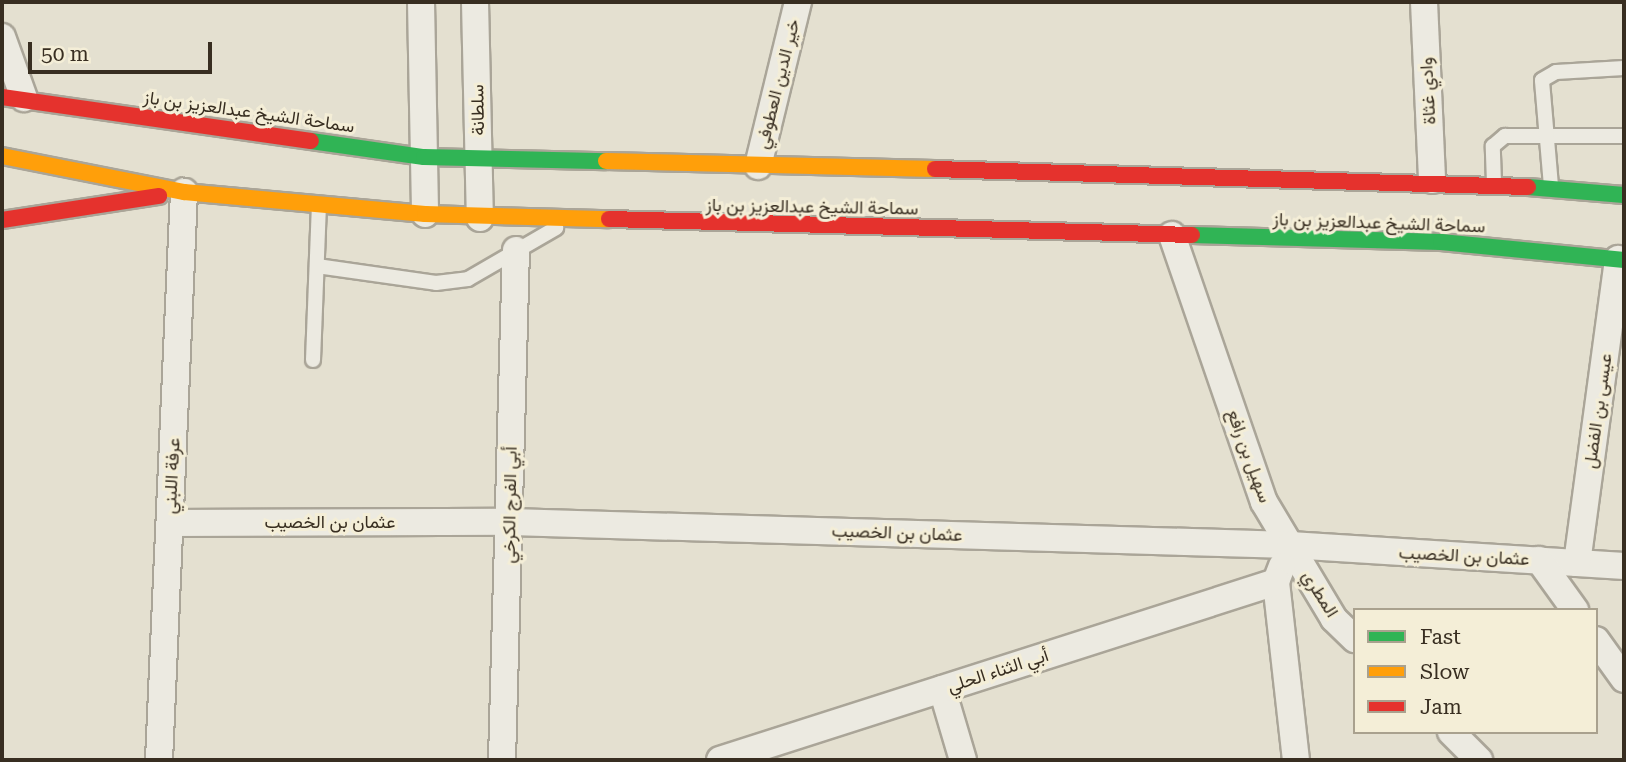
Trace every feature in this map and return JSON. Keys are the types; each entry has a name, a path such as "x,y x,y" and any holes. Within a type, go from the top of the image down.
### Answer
{"street":[{"path":"421,2 425,214"},
{"name":"سلطانة","path":"475,2 480,218"},
{"name":"خير الدين العطوفي","path":"758,166 798,2"},
{"name":"وادي غثاة","path":"1424,2 1432,180"},
{"path":"2,37 13,98"},
{"name":"سماحة الشيخ عبدالعزيز بن باز","path":"13,98 424,157 1432,180 1624,195"},
{"name":"سماحة الشيخ عبدالعزيز بن باز","path":"2,156 184,192 480,218 1441,242 1621,259"},
{"path":"2,220 184,192"},
{"name":"عرفة اللبني","path":"159,760 184,192"},
{"name":"سهيل بن رافع","path":"1172,235 1264,502 1290,545"},
{"name":"أبي الفرج الكرخي","path":"502,760 516,250"},
{"name":"عيسى بن الفضل","path":"1577,563 1621,259"},
{"name":"عثمان بن الخصيب","path":"170,523 510,522 1290,545 1624,565"},
{"path":"1290,545 1276,582 1296,760"},
{"name":"المطري","path":"1290,545 1334,619 1353,637"},
{"path":"1539,560 1574,608"},
{"name":"أبي الثناء الحلي","path":"720,760 1276,582"},
{"path":"1598,643 1624,678"},
{"path":"942,689 962,760"},
{"path":"1453,734 1479,760"}],"lane":[{"path":"1552,190 1542,80 1556,72 1624,68"},
{"path":"1494,186 1496,141 1622,136"},
{"path":"313,360 320,205"},
{"path":"317,266 436,283 468,279 569,220"}],"traffic: fast":[{"path":"311,141 424,157 606,161"},
{"path":"1528,187 1624,195"},
{"path":"1192,235 1441,242 1624,260"}],"traffic: slow":[{"path":"2,156 184,192 425,214 609,219"},
{"path":"606,161 935,169"}],"traffic: jam":[{"path":"2,97 311,141"},
{"path":"935,169 1528,187"},
{"path":"2,220 159,196"},
{"path":"609,219 1192,235"}]}
